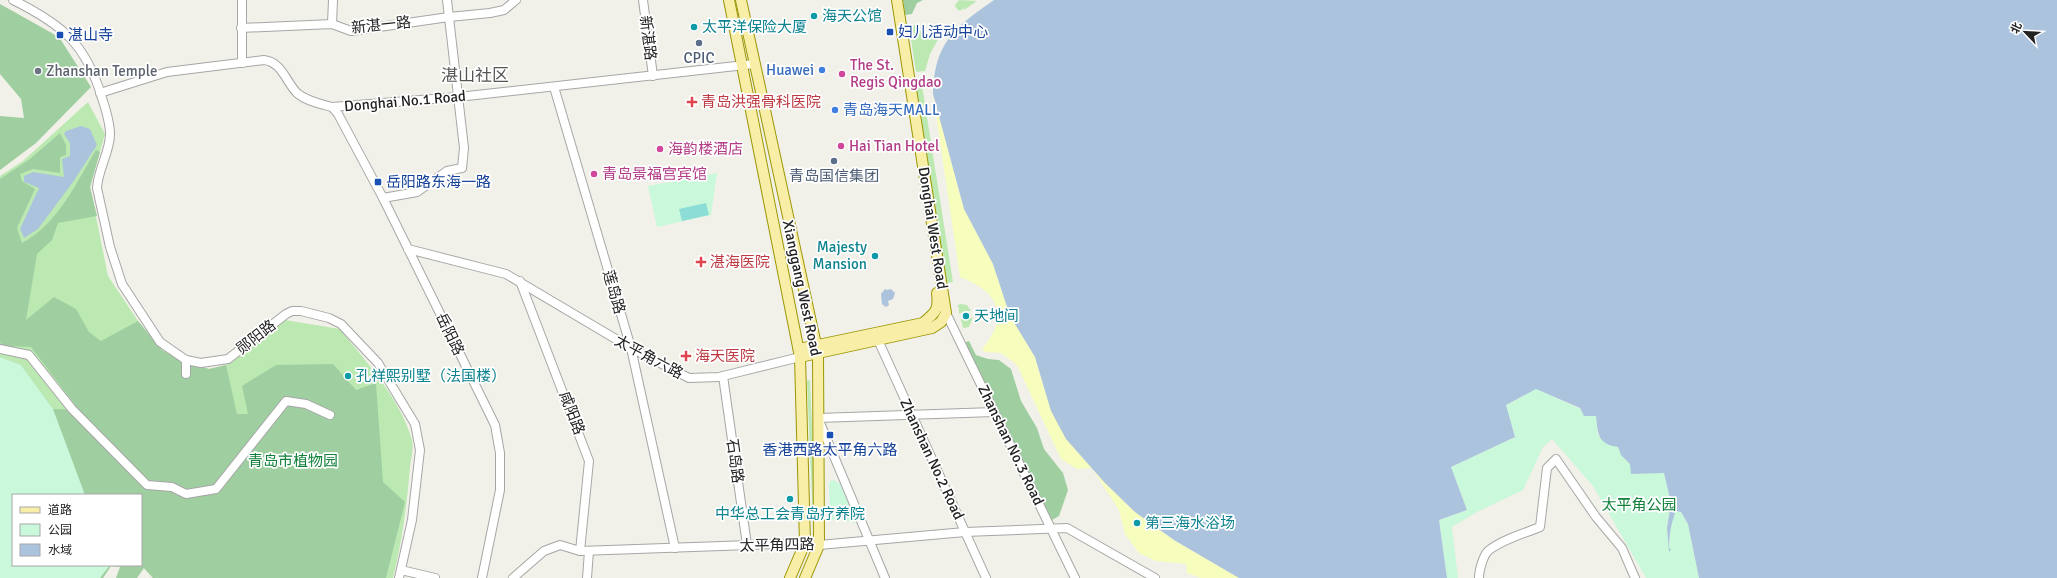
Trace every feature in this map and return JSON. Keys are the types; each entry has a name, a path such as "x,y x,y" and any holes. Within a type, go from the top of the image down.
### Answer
{"main road":[{"name":"Xianggang West Road","path":"729,0 800,353 805,543 790,578"},
{"name":"Xianggang West Road","path":"741,0 817,350 819,545 805,578"},
{"name":"Donghai West Road","path":"817,350 923,323 935,312 938,304 893,0"},
{"name":"Donghai West Road","path":"897,0 946,313"},
{"path":"800,353 878,340 932,328 941,322 946,313"}],"street":[{"name":"郧阳路","path":"14,0 57,25 78,45 90,65 108,116 110,135 97,178 97,188 112,255 122,284 160,342 186,360 201,363 228,359 292,311 301,311 329,318 338,322 378,363 416,424 420,450 412,520 400,574"},
{"path":"242,0 242,63"},
{"path":"332,24 333,0"},
{"path":"383,198 416,192 448,171 462,168 464,148 447,0"},
{"name":"新湛一路","path":"242,28 332,24 351,31 504,10 516,0"},
{"name":"新湛路","path":"643,0 653,76"},
{"name":"Donghai No.1 Road","path":"100,93 167,72 270,61 278,66 297,93 313,102 332,107 458,97 754,64"},
{"name":"莲岛路","path":"554,87 631,348 675,548"},
{"name":"岳阳路","path":"332,107 338,114 383,198 495,425 500,453 500,490 482,578"},
{"name":"太平角六路","path":"408,249 506,274 631,348 689,378 724,376 783,362 800,353"},
{"name":"咸阳路","path":"520,281 589,461 585,551 587,578"},
{"name":"Zhanshan No.3 Road","path":"946,313 1075,578"},
{"name":"Zhanshan No.2 Road","path":"878,340 986,578"},
{"path":"0,349 28,355 72,409 147,485 172,487 186,494 216,490 286,401 306,404 330,415"},
{"path":"186,360 186,374"},
{"name":"石岛路","path":"724,376 747,545"},
{"path":"885,578 818,418 994,412"},
{"path":"1479,578 1479,572 1488,552 1515,536 1540,526 1547,468 1556,459 1596,517 1622,548 1635,578"},
{"name":"太平角四路","path":"514,578 544,551 560,545 585,551 805,543 819,545 869,542 965,532 1042,530 1051,528 1067,528 1154,578"},
{"path":"400,574 435,578"}],"green space":[{"path":"903,0 923,0 917,3 912,14 905,15"},
{"path":"959,0 977,1 960,11 955,5"},
{"name":"Zhanshan Temple","path":"0,4 59,37 91,87 36,143 0,170 0,116 24,118 21,99 0,74"},
{"path":"915,25 926,34 941,34 930,54 925,71 916,72 909,27"},
{"path":"921,79 953,282 945,283 914,80"},
{"name":"青岛市植物园","path":"88,102 105,134 90,187 108,276 138,321 162,350 181,361 209,369 226,365 285,320 340,329 391,395 407,425 412,440 413,446 404,523 393,578 153,578 142,566 142,494 85,494 21,365 0,357 0,176 23,161"},
{"name":"青岛市植物园","path":"60,133 66,145 66,155 60,157 60,173 33,169 20,174 22,181 35,189 17,228 22,243 35,235 56,214 65,202 96,150 100,152 90,187 97,216 58,223 52,240 37,254 26,320 54,297 76,309 89,332 101,341 138,321 162,350 181,361 209,369 226,365 237,414 248,414 242,386 276,365 333,364 356,390 376,383 383,482 405,502 386,578 153,578 144,568 137,578 116,578 120,567 111,566 103,578 0,578 0,357 21,365 53,409 79,410 31,347 5,346 0,343 0,179 30,159"},
{"path":"717,173 711,215 657,227 648,186"},
{"path":"960,304 967,305 971,311 964,311 959,314 959,308 957,306"},
{"path":"973,317 969,327 963,328 961,319 965,321"},
{"path":"969,341 976,355 988,359 999,360 1011,369 1021,401 1037,428 1044,449 1063,473 1068,490 1059,516 1052,520 963,343"},
{"path":"0,357 21,365 53,409 85,494 12,494 12,566 109,566 100,578 0,578"},
{"path":"810,380 816,521 813,521 807,381"},
{"name":"太平角公园","path":"1536,389 1596,416 1598,436 1618,447 1621,455 1630,464 1664,473 1671,503 1667,528 1669,548 1669,538 1674,516 1676,511 1681,512 1688,524 1699,578 1646,578 1593,486 1552,439 1543,447 1523,490 1477,512 1452,527 1458,578 1447,578 1439,520 1467,510 1451,467 1515,437 1506,405"},
{"path":"834,480 840,484 859,524 839,519 830,520 829,486 830,481"}],"sand":[{"path":"933,94 964,209 993,264 1010,316 1035,357 1051,411 1104,482 1135,512 1174,540 1239,578 1201,578 1187,573 1186,564 1156,561 1139,553 1125,534 1119,510 1092,468 1077,469 1061,459 1017,365 1001,353 985,352 982,349 991,337 996,326 998,315 996,306 991,297 984,290 960,277"}],"shaded area":[{"path":"706,203 709,215 682,221 679,209"}],"water":[{"path":"994,0 2057,0 2057,578 1699,578 1688,524 1681,512 1676,511 1673,520 1669,543 1669,548 1671,549 1669,552 1667,528 1671,503 1664,473 1631,474 1630,464 1621,455 1618,447 1611,446 1600,437 1597,428 1596,416 1584,416 1580,408 1536,389 1506,405 1515,437 1451,467 1467,510 1439,520 1447,578 1239,578 1174,540 1135,512 1104,482 1066,439 1051,411 1035,357 1010,316 993,264 964,209 933,94 934,76 942,49 949,38 968,19"},
{"path":"81,126 90,129 97,145 73,182 38,229 24,238 20,229 39,188 24,182 24,176 33,172 64,177 62,159 70,156 70,143 64,134 66,131"},
{"path":"885,289 891,289 895,293 893,299 888,301 889,305 886,307 882,304 881,294"}],"place":[{"name":"海天公馆","path":"814,16"},
{"name":"太平洋保险大厦","path":"694,27"},
{"name":"妇儿活动中心","path":"890,32"},
{"name":"湛山寺","path":"60,35"},
{"name":"CPIC","path":"699,43"},
{"name":"Huawei","path":"822,70"},
{"name":"Zhanshan Temple","path":"38,71"},
{"name":"The St. Regis Qingdao","path":"842,74"},
{"name":"青岛洪强骨科医院","path":"692,102"},
{"name":"青岛海天MALL","path":"835,110"},
{"name":"Hai Tian Hotel","path":"841,146"},
{"name":"海韵楼酒店","path":"660,149"},
{"name":"青岛国信集团","path":"834,161"},
{"name":"青岛景福宫宾馆","path":"594,174"},
{"name":"岳阳路东海一路","path":"378,182"},
{"name":"Majesty Mansion","path":"875,256"},
{"name":"湛海医院","path":"701,262"},
{"name":"天地间","path":"966,316"},
{"name":"海天医院","path":"686,356"},
{"name":"孔祥熙别墅（法国楼）","path":"348,376"},
{"name":"香港西路太平角六路","path":"830,435"},
{"name":"中华总工会青岛疗养院","path":"790,499"},
{"name":"第三海水浴场","path":"1137,523"}],"district":[{"name":"湛山社区","path":"475,75"}]}
